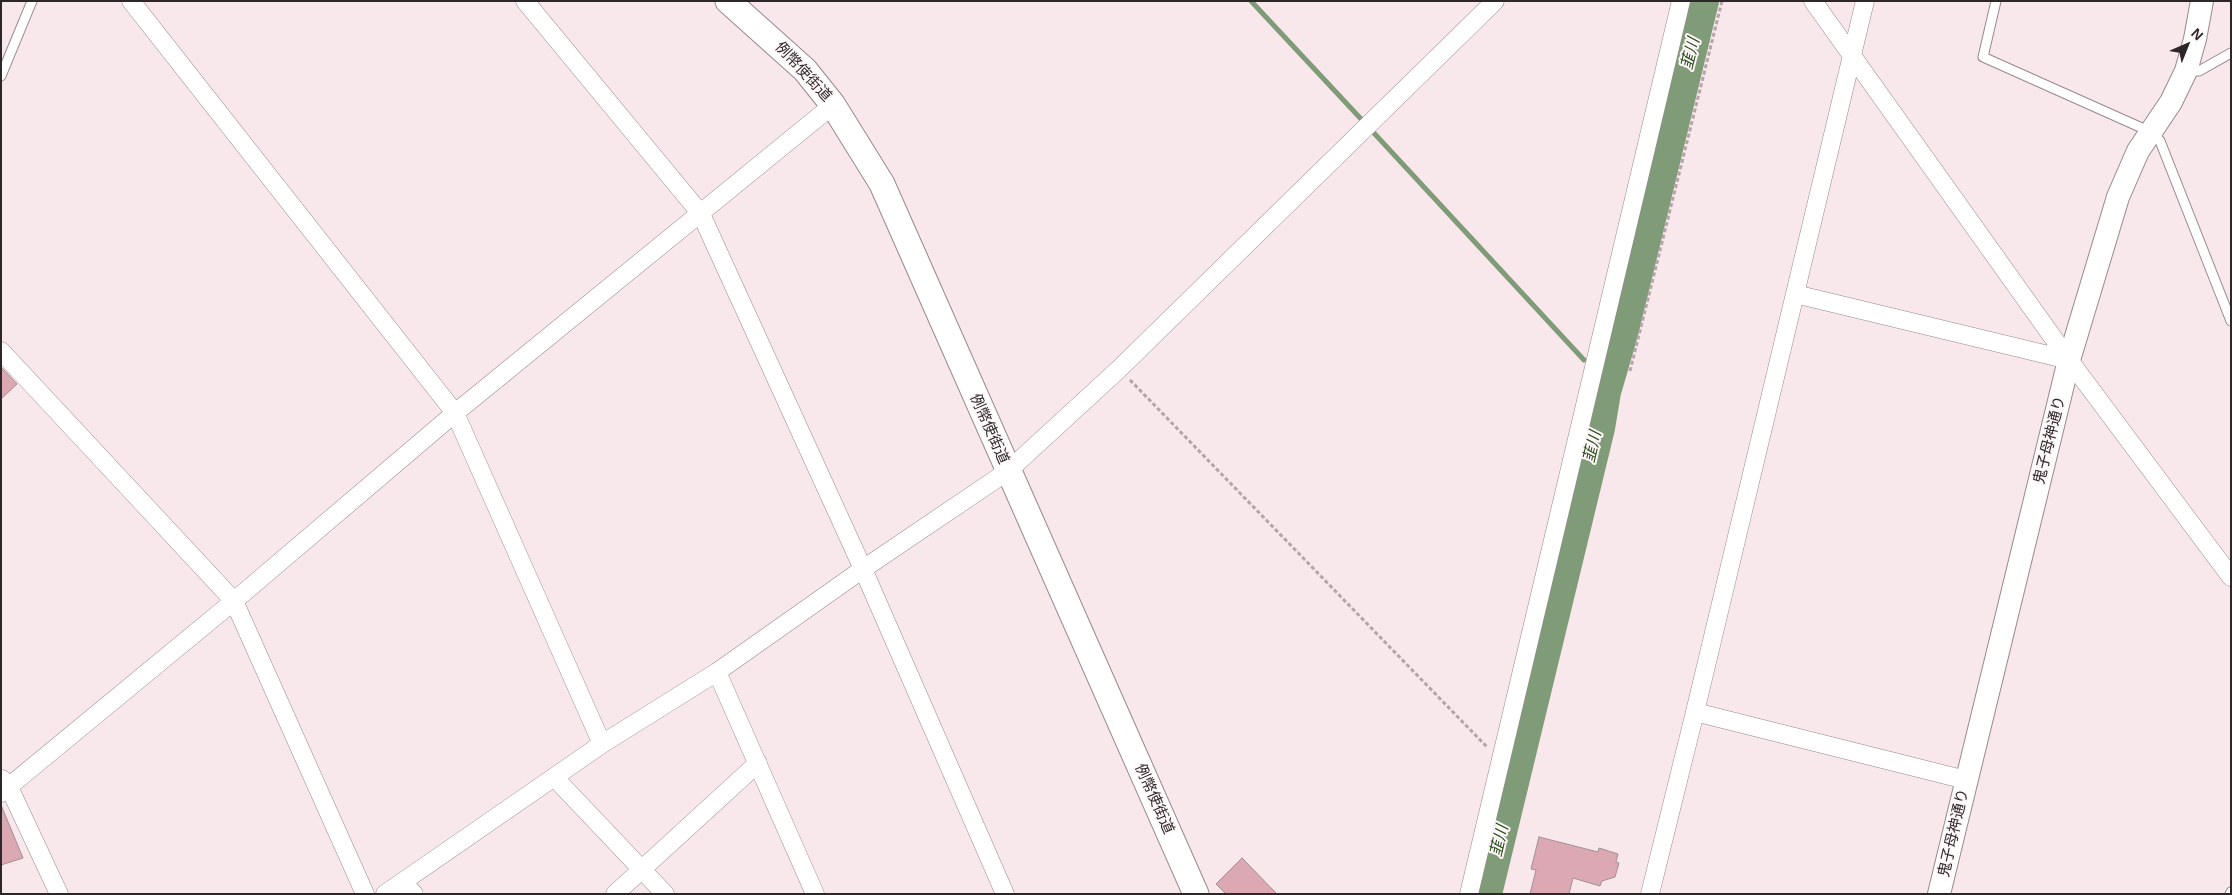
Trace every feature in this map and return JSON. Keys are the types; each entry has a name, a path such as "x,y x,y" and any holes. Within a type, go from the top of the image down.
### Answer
{"main road":[{"name":"例幣使街道","path":"728,1 798,64 834,105 882,184 1196,894"}],"street":[{"path":"131,1 455,413 602,744"},
{"path":"525,1 701,214 863,569 1005,894"},
{"path":"385,894 408,888 554,777 602,744 717,672 863,569 1008,471 1119,368 1495,1"},
{"path":"1469,894 1681,1"},
{"path":"1813,1 2069,360 2231,577"},
{"path":"1650,894 1696,712 1865,1"},
{"name":"鬼子母神通り","path":"1939,894 2069,360 2118,196 2127,174 2171,102 2186,71 2195,39 2202,1"},
{"path":"59,894 4,786 234,601 455,413 834,105"},
{"path":"1795,294 2069,360"},
{"path":"1,351 234,601 365,894"},
{"path":"717,672 815,894"},
{"path":"1696,712 1966,780"},
{"path":"615,894 641,868 758,763"},
{"path":"554,777 665,894"}],"lane":[{"path":"1,76 32,1"},
{"path":"1996,1 1983,57 2151,132 2160,141 2231,321"},
{"path":"2186,71 2199,72 2231,53"}],"path":[{"path":"1630,371 1722,1"},
{"path":"1119,368 1501,761"}],"building":[{"path":"1,367 17,384 1,399"},
{"path":"1,805 23,858 1,865"},
{"path":"1539,837 1598,852 1599,848 1618,854 1616,862 1619,863 1615,877 1602,881 1600,886 1573,878 1569,894 1530,894 1536,870 1531,869"},
{"path":"1242,858 1277,894 1226,894 1216,884"}],"waterway":[{"path":"1251,1 1362,120"},
{"name":"韮川","path":"1487,894 1600,428 1606,392 1624,330 1704,1"},
{"path":"1373,132 1584,360"},
{"path":"1601,370 1611,375"}]}
